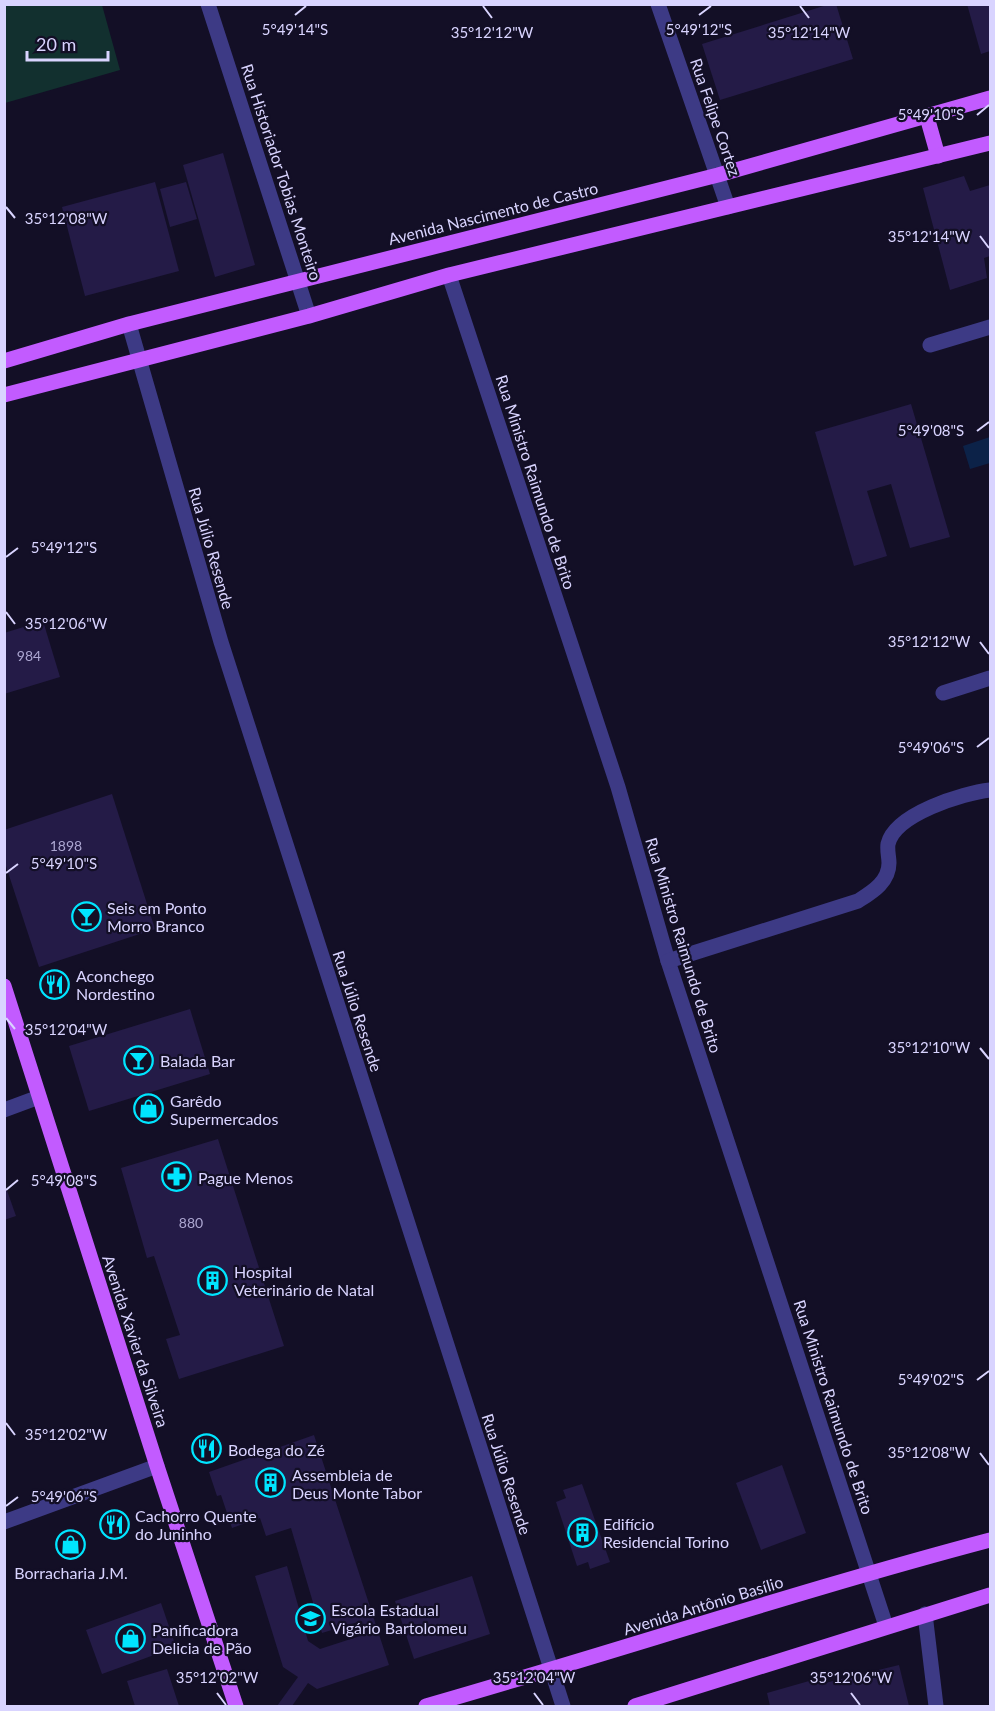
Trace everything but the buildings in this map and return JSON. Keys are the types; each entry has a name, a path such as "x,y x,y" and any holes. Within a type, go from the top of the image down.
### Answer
{"main road":[{"name":"Avenida Nascimento de Castro","path":"4,361 129,324 299,283 441,244 718,175 990,98"},
{"path":"927,117 939,156"},
{"path":"4,395 309,316 449,275 990,143"},
{"name":"Avenida Xavier da Silveira","path":"4,986 236,1707"},
{"name":"Avenida Antônio Basílio","path":"426,1707 869,1572 990,1540"},
{"path":"635,1707 990,1595"}],"street":[{"name":"Rua Historiador Tobias Monteiro","path":"208,4 309,316"},
{"name":"Rua Felipe Cortez","path":"658,4 728,207"},
{"name":"Rua Ministro Raimundo de Brito","path":"449,275 618,788 668,961 886,1626"},
{"name":"Rua Júlio Resende","path":"129,324 221,642 563,1707"},
{"path":"930,345 990,327"},
{"path":"943,693 990,678"},
{"path":"668,961 858,901 880,886 890,866 888,845 895,829 914,815 973,792 990,790"},
{"path":"4,1110 39,1097"},
{"path":"4,1522 157,1466"},
{"path":"925,1614 936,1707"}],"green space":[{"path":"5,4 102,5 120,70 5,103"}],"water":[{"path":"990,437 990,463 970,469 963,446"}],"place":[{"name":"Seis em Ponto Morro Branco","path":"86,916"},
{"name":"Aconchego Nordestino","path":"55,984"},
{"name":"Balada Bar","path":"139,1060"},
{"name":"Garêdo Supermercados","path":"149,1109"},
{"name":"Pague Menos","path":"177,1177"},
{"name":"Hospital Veterinário de Natal","path":"213,1280"},
{"name":"Bodega do Zé","path":"207,1449"},
{"name":"Assembleia de Deus Monte Tabor","path":"271,1483"},
{"name":"Cachorro Quente do Juninho","path":"114,1524"},
{"name":"Edifício Residencial Torino","path":"582,1532"},
{"name":"Borracharia J.M.","path":"71,1544"},
{"name":"Escola Estadual Vigário Bartolomeu","path":"310,1618"},
{"name":"Panificadora Delicia de Pão","path":"131,1638"}]}
